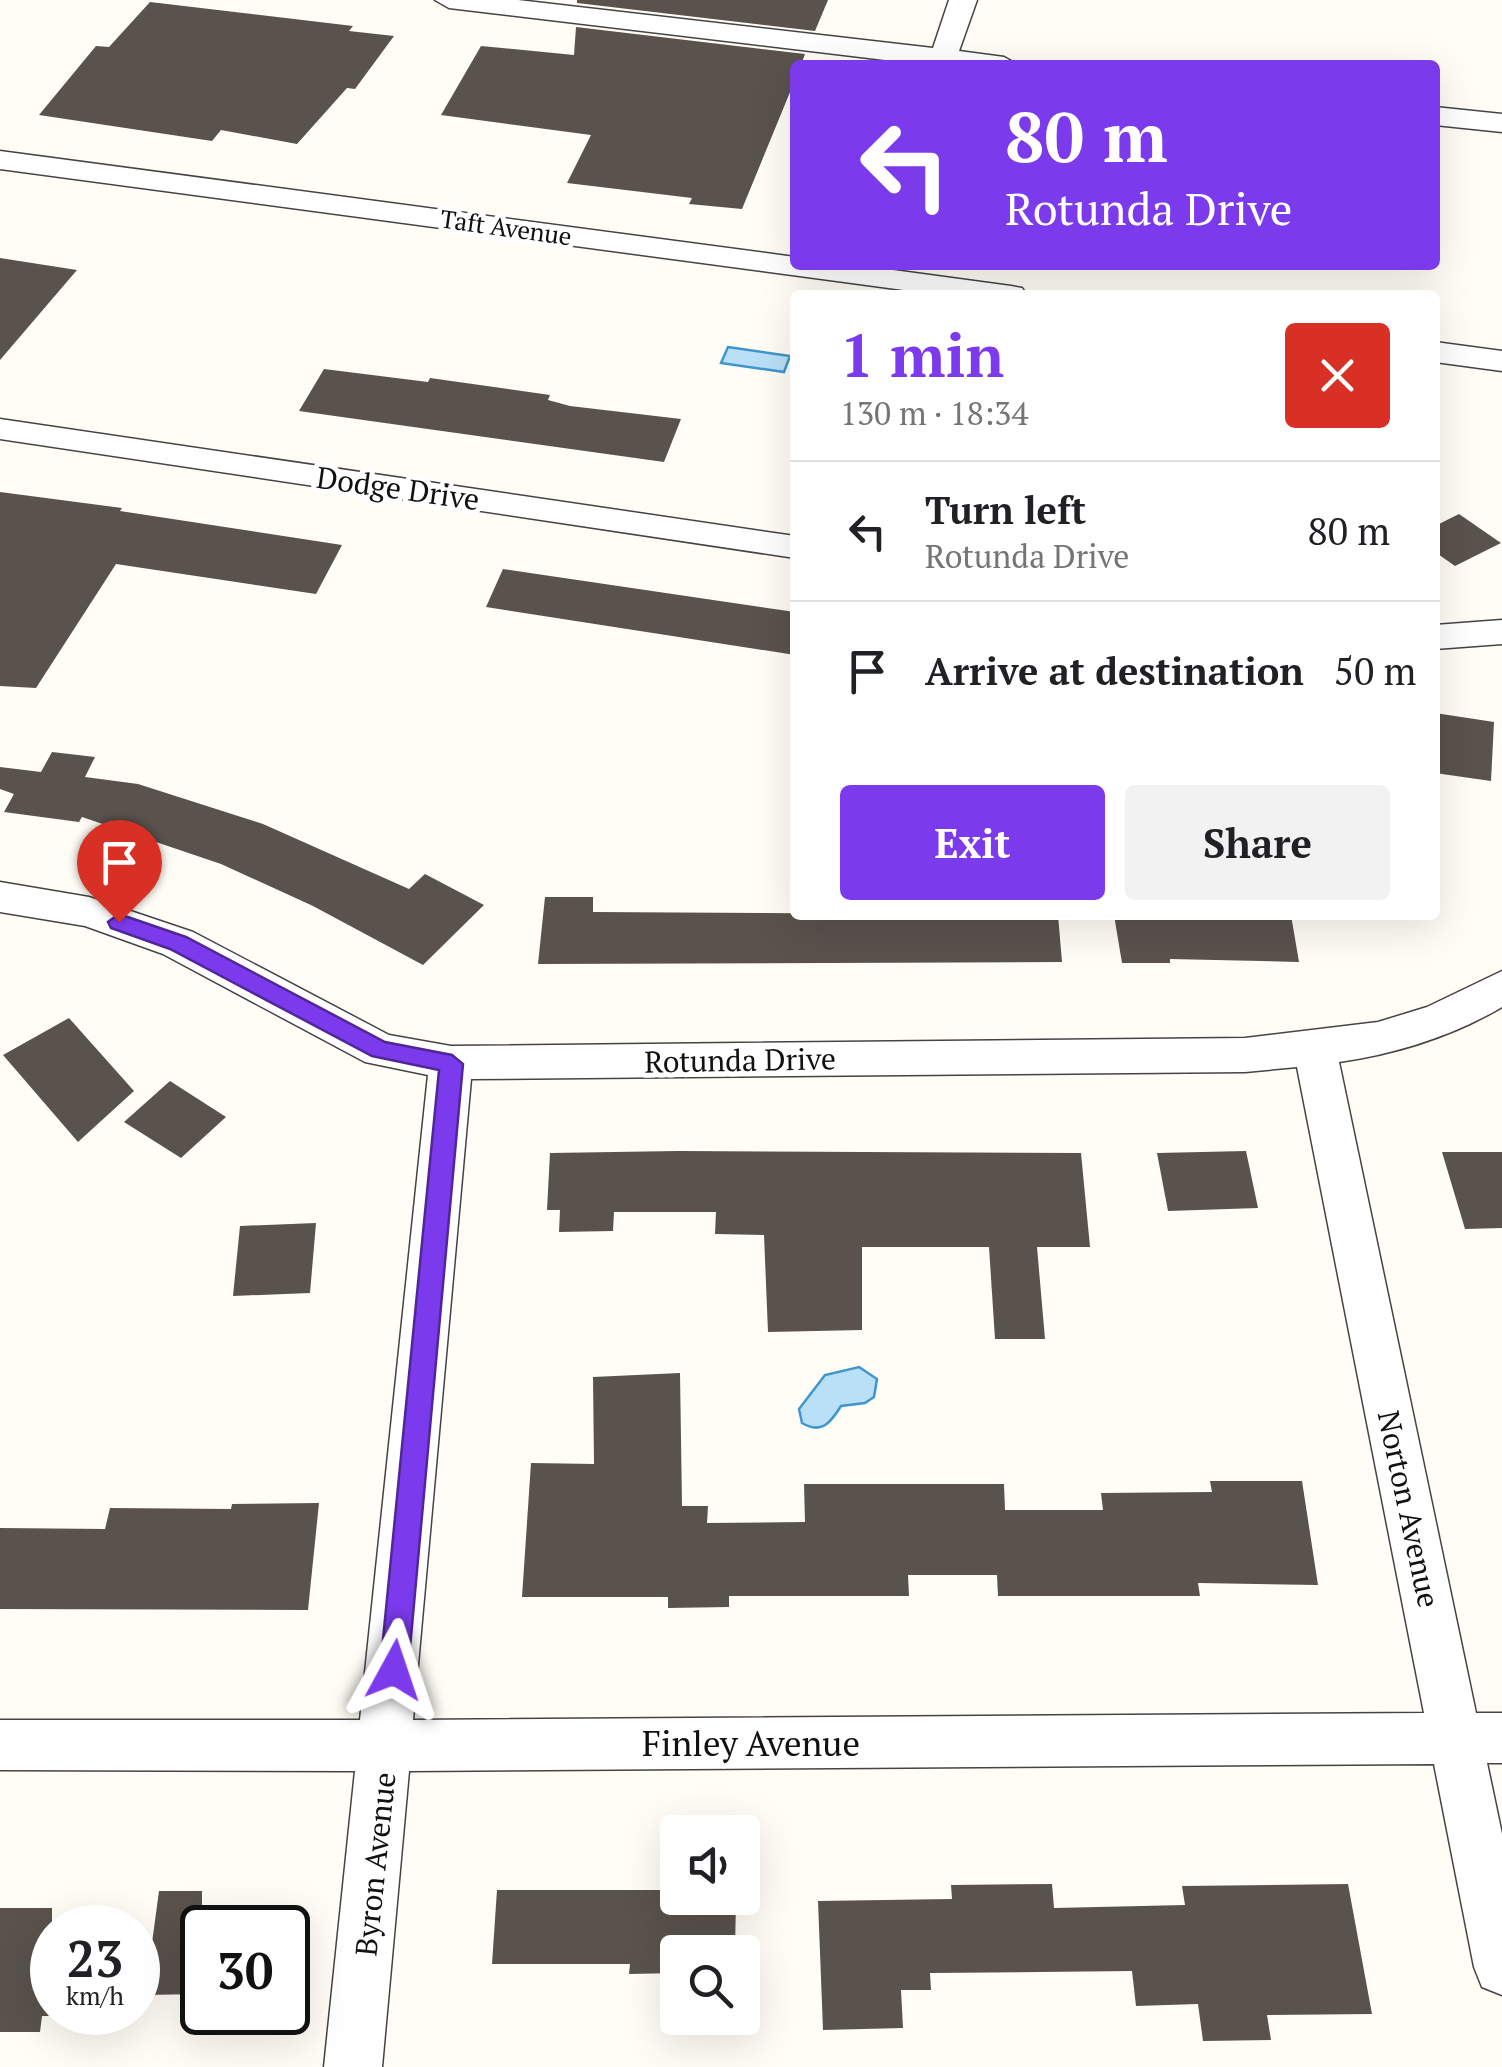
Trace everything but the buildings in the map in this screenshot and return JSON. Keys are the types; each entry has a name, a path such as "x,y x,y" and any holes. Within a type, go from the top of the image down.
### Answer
{"street":[{"path":"449,0 934,60"},
{"path":"942,60 964,0"},
{"path":"1440,117 1502,124"},
{"name":"Taft Avenue","path":"0,160 790,260"},
{"name":"Taft Avenue","path":"869,270 983,290"},
{"path":"1440,353 1502,360"},
{"name":"Dodge Drive","path":"0,428 790,546"},
{"path":"1440,637 1502,632"},
{"name":"Rotunda Drive","path":"0,897 89,912 178,943 380,1050 452,1064 1315,1051 1421,1029 1470,1008 1502,987"},
{"name":"Norton Avenue","path":"1315,1051 1479,1738 1502,1967"},
{"name":"Byron Avenue","path":"353,2067 452,1064"},
{"name":"Finley Avenue","path":"0,1745 1479,1738"}],"water":[{"path":"728,347 790,356 784,372 721,363"},
{"path":"859,1367 877,1379 874,1397 865,1403 841,1406 830,1422 820,1427 802,1423 799,1409 825,1375"}],"route":[{"path":"119,922 178,943 380,1050 452,1064 394,1670"}]}
